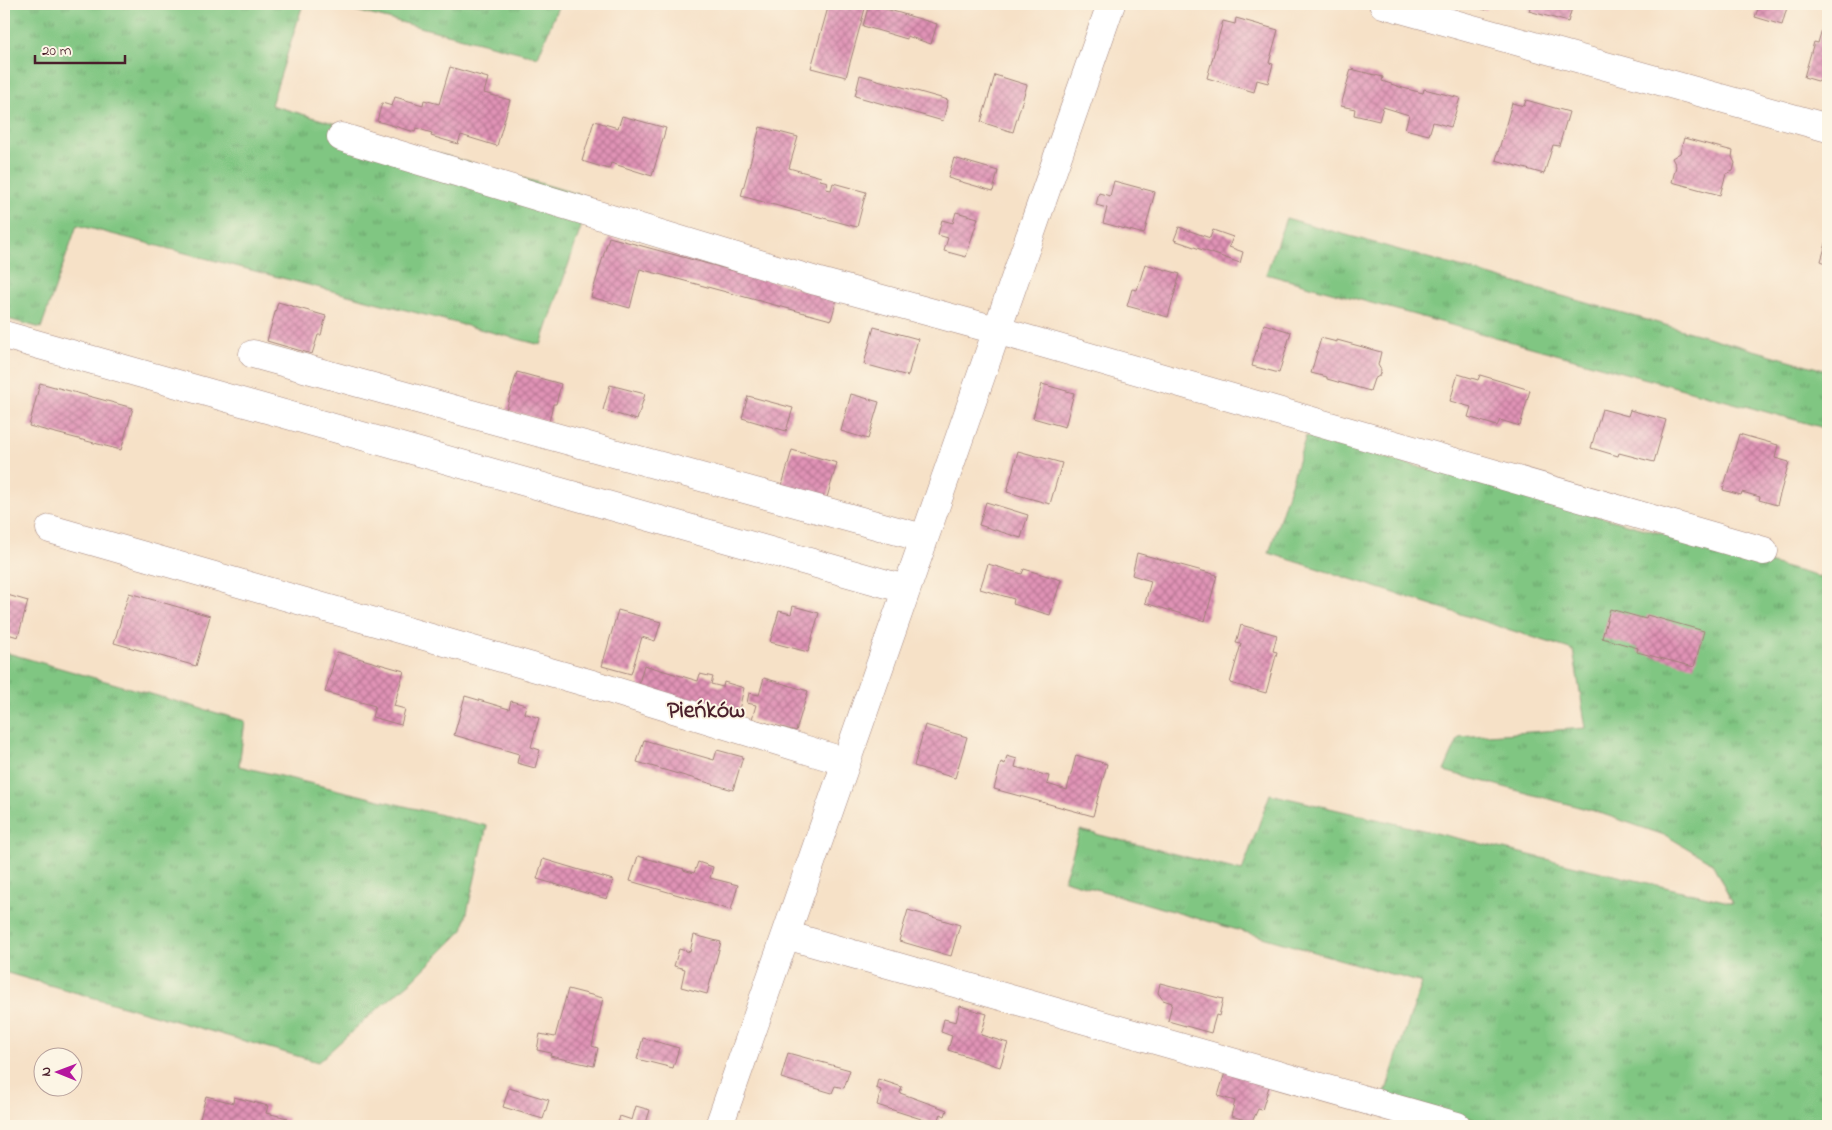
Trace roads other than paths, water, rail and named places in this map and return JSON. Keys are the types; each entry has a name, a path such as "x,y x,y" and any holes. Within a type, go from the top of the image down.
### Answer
{"street":[{"path":"719,1126 1111,4"},
{"path":"1383,4 1828,128"},
{"path":"341,137 816,281 996,330 1764,552"},
{"path":"4,334 905,590"},
{"path":"253,354 923,538"},
{"path":"50,528 592,684 846,762"},
{"path":"786,935 1156,1042 1457,1126"}],"district":[{"name":"Pieńków","path":"706,709"}]}
